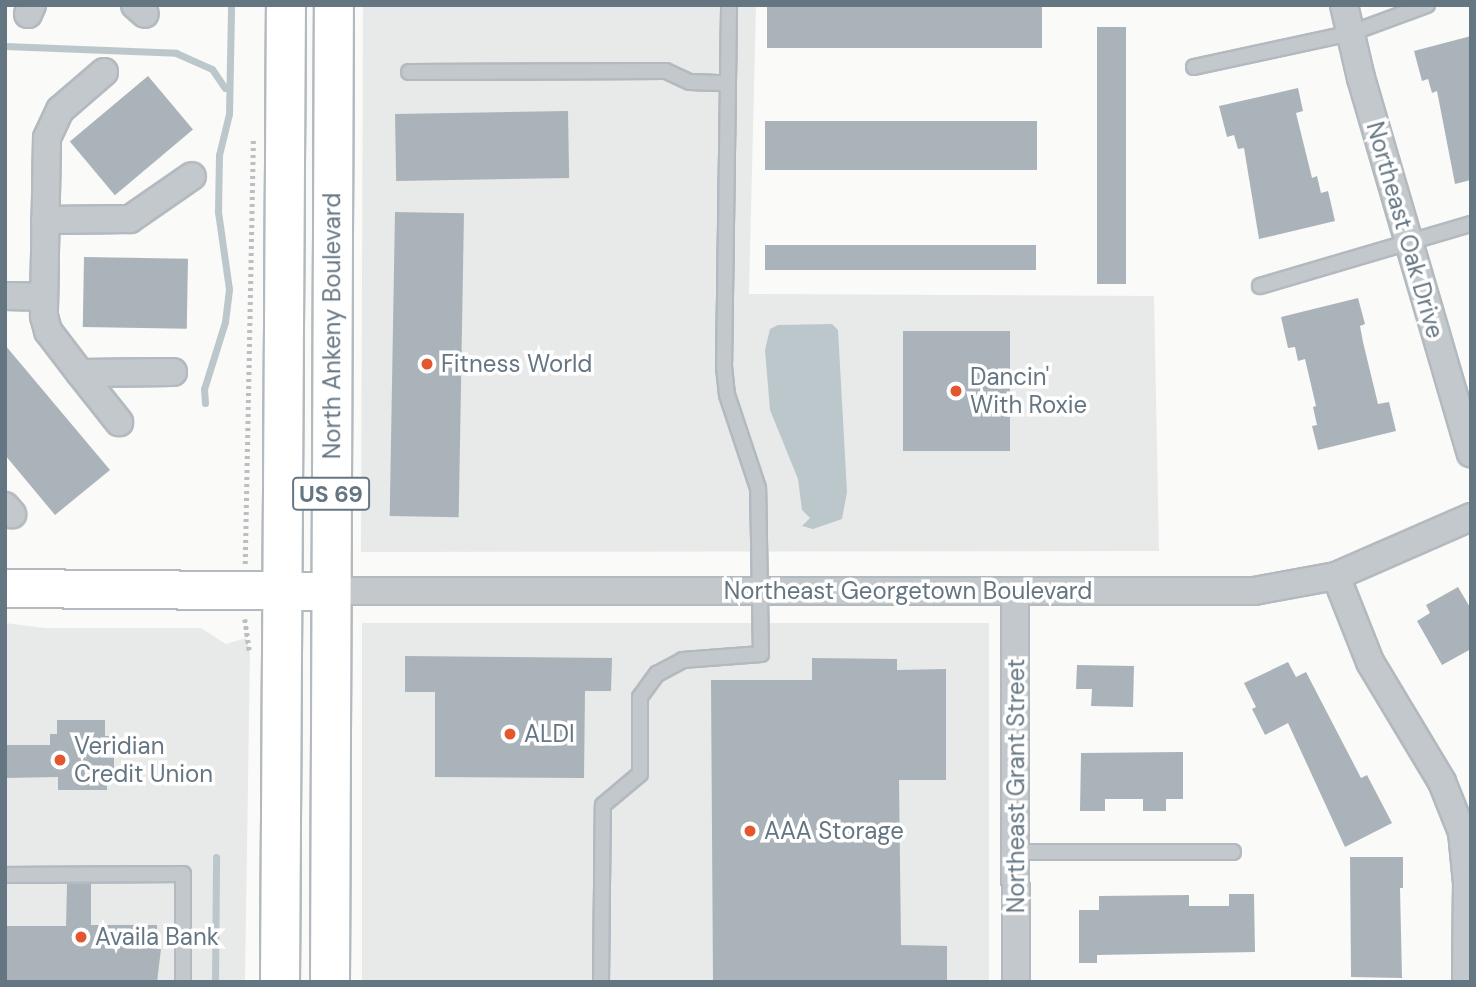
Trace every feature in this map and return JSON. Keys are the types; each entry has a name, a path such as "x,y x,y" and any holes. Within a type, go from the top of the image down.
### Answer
{"main road":[{"name":"North Ankeny Boulevard","path":"280,982 286,5"},
{"name":"North Ankeny Boulevard","path":"330,982 334,5"}],"street":[{"name":"Northeast Oak Drive","path":"1344,5 1471,453"},
{"path":"104,72 67,103 50,126 44,297 48,331 119,422"},
{"path":"45,220 130,219 192,176"},
{"path":"5,296 44,297"},
{"path":"80,373 173,372"},
{"name":"Northeast Georgetown Boulevard","path":"331,590 1254,591 1336,576 1471,517"},
{"path":"1336,576 1370,662 1442,782 1458,819 1466,858 1466,982"},
{"path":"5,588 331,590"},
{"name":"Northeast Grant Street","path":"1015,591 1016,982"}],"lane":[{"path":"601,982 603,805 640,774 640,697 657,674 683,660 761,653 758,488 727,395 724,368 725,83 729,5"},
{"path":"1195,66 1351,33 1427,5"},
{"path":"409,72 666,71 690,82 725,83"},
{"path":"1260,286 1471,224"},
{"path":"1016,852 1233,852"},
{"path":"5,875 183,874 183,982"}],"path":[{"path":"250,665 244,590 253,128"}],"shaded area":[{"path":"363,5 756,5 749,294 1154,296 1159,551 361,552"},
{"path":"832,324 838,330 847,492 842,519 813,529 802,526 810,518 802,510 798,479 770,410 765,350 770,329 778,325"},
{"path":"5,623 45,628 201,628 226,644 246,638 250,651 245,982 5,982"},
{"path":"362,623 989,623 989,982 362,982"}],"building":[{"path":"767,5 1042,5 1042,48 767,48"},
{"path":"1097,27 1126,27 1126,284 1097,284"},
{"path":"1471,36 1471,180 1455,184 1437,91 1432,93 1428,79 1422,81 1414,51"},
{"path":"148,76 193,130 115,195 70,142"},
{"path":"1298,88 1303,111 1296,113 1312,178 1317,176 1321,193 1328,191 1335,221 1259,239 1244,148 1238,149 1234,135 1227,137 1219,106"},
{"path":"568,111 569,178 396,181 395,114"},
{"path":"765,121 1037,121 1037,170 765,170"},
{"name":"Fitness World","path":"395,212 464,213 459,517 390,516"},
{"path":"765,245 1036,245 1036,270 765,270"},
{"path":"84,257 188,259 187,329 83,327"},
{"path":"1358,298 1365,324 1360,326 1363,342 1378,404 1389,402 1396,431 1318,450 1312,426 1317,425 1313,407 1316,406 1305,359 1298,361 1295,347 1288,348 1281,317"},
{"name":"Dancin' With Roxie","path":"903,331 1010,331 1010,451 903,451"},
{"path":"5,345 110,470 55,515 5,455"},
{"path":"1458,587 1471,609 1471,649 1442,665 1417,621 1430,613 1426,605"},
{"name":"ALDI","path":"405,656 612,658 611,691 585,691 584,778 435,777 435,692 405,692"},
{"path":"812,658 897,659 897,670 946,669 946,780 899,780 901,945 947,946 947,982 713,982 711,680 812,680"},
{"path":"1288,662 1296,677 1306,672 1361,778 1367,775 1392,823 1345,847 1288,723 1265,735 1252,709 1256,707 1244,683"},
{"path":"1077,665 1134,666 1133,707 1091,706 1092,689 1076,689"},
{"name":"Veridian Credit Union","path":"57,720 105,720 105,736 114,736 114,774 107,775 107,790 58,790 58,777 5,778 5,745 50,745 50,734 57,734"},
{"path":"1183,752 1183,799 1166,799 1166,811 1143,811 1143,799 1105,799 1105,811 1080,811 1081,753"},
{"path":"1350,857 1403,857 1403,888 1400,888 1402,978 1351,977"},
{"name":"Availa Bank","path":"67,884 91,884 91,925 157,925 157,949 161,949 157,982 5,982 5,926 66,926"},
{"path":"1229,894 1254,894 1255,952 1097,955 1097,963 1079,963 1079,910 1099,910 1099,896 1189,895 1189,906 1229,906"}],"waterway":[{"path":"205,403 204,389 225,322 229,289 218,212 219,155 229,114 231,5"},
{"path":"5,46 176,53 212,69 225,88"},
{"path":"215,982 216,857"}],"place":[{"name":"Fitness World","path":"427,364"},
{"name":"Dancin' With Roxie","path":"956,391"},
{"name":"ALDI","path":"510,734"},
{"name":"Veridian Credit Union","path":"60,760"},
{"name":"AAA Storage","path":"750,831"},
{"name":"Availa Bank","path":"81,937"}]}
